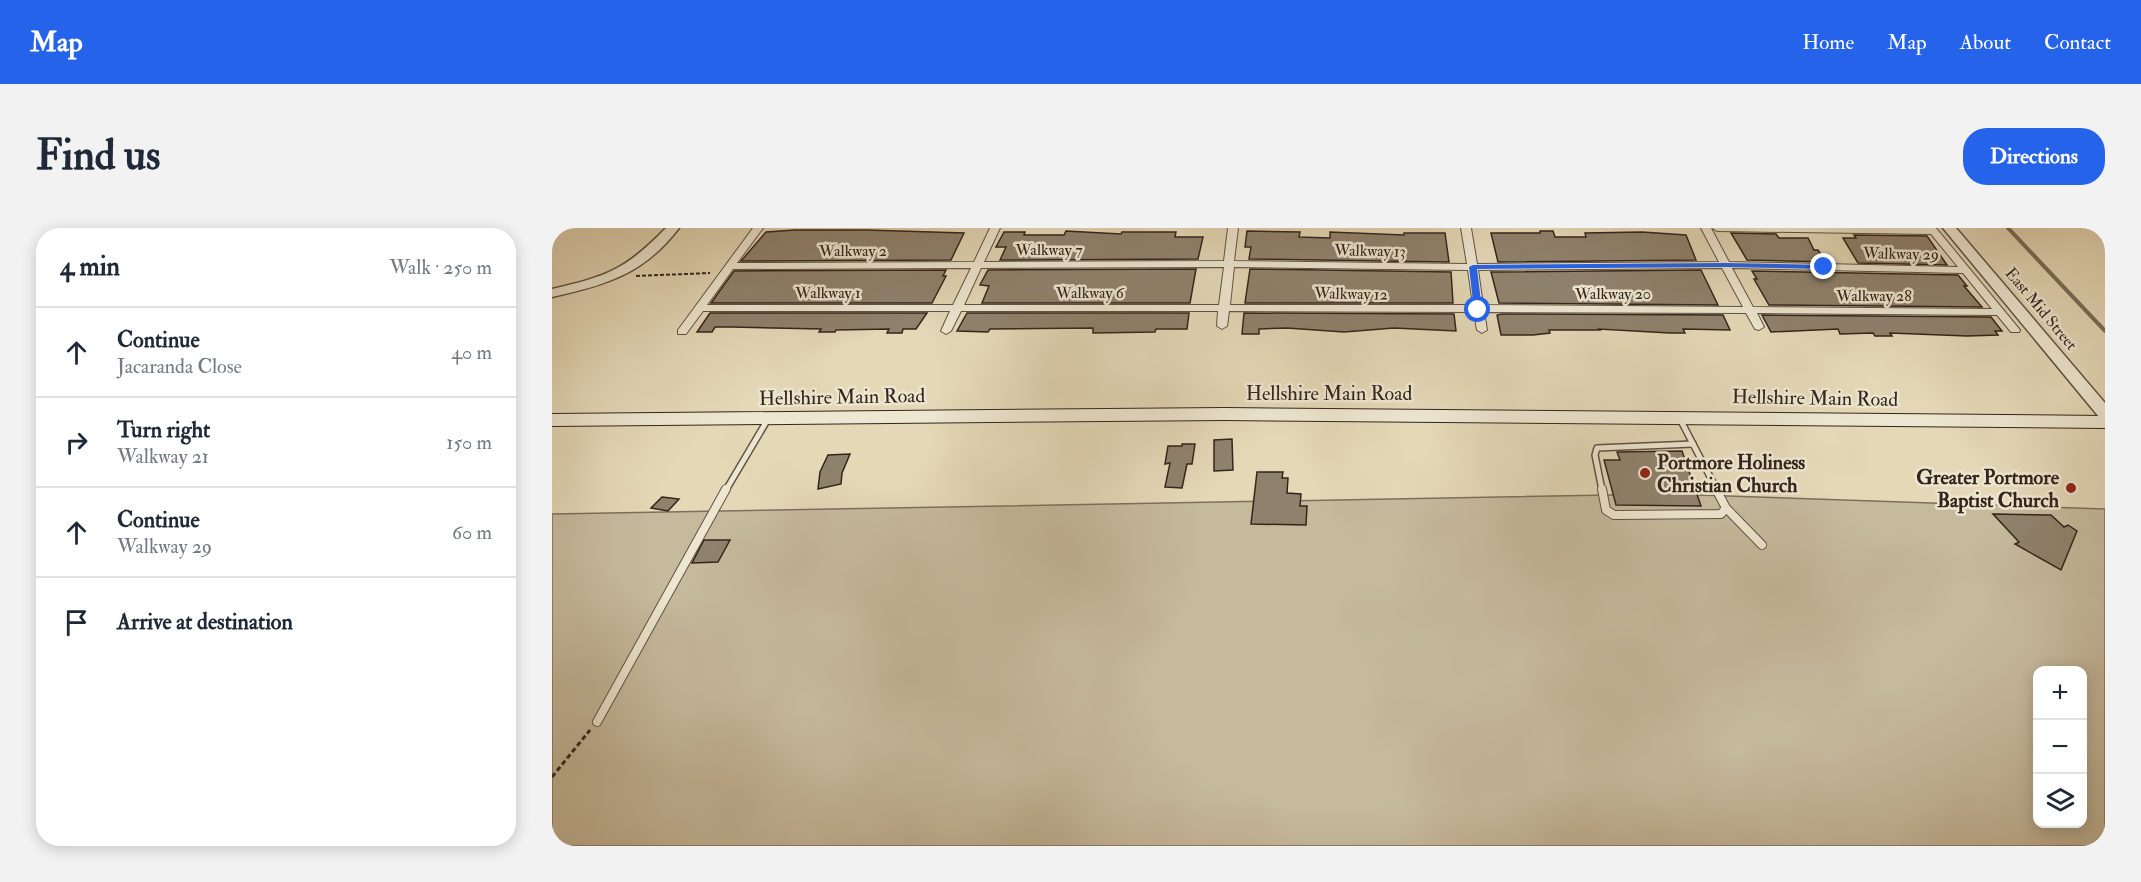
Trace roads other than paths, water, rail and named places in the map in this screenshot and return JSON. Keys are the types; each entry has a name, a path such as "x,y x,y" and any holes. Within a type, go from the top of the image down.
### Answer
{"main road":[{"name":"Hellshire Main Road","path":"552,420 1225,414 2105,422"}],"street":[{"path":"552,293 610,278 644,258 673,228"},
{"path":"682,332 758,228"},
{"path":"946,331 995,228"},
{"path":"1222,326 1233,228"},
{"path":"1466,228 1482,330"},
{"path":"1706,228 1759,327"},
{"path":"1717,228 1932,229 2015,330"},
{"name":"East Mid Street","path":"1949,228 2105,412"},
{"name":"Walkway 7","path":"977,266 1230,264"},
{"name":"Walkway 13","path":"1230,264 1473,267 1726,265"},
{"name":"Walkway 29","path":"1726,265 1967,270"},
{"name":"Walkway 2","path":"728,269 977,266"},
{"name":"Walkway 6","path":"957,307 1223,308"},
{"name":"Walkway 1","path":"699,308 957,307"},
{"name":"Walkway 12","path":"1223,308 1478,310"},
{"name":"Walkway 20","path":"1478,310 1639,308 1749,310"},
{"name":"Walkway 28","path":"1749,310 1999,312"}],"lane":[{"path":"1679,417 1726,508 1762,545"},
{"path":"597,722 724,493 768,419"},
{"path":"1693,444 1598,448 1595,455 1606,510 1614,515 1721,514 1726,508"}],"waterway":[{"path":"2008,228 2105,331"}],"place":[{"name":"Portmore Holiness Christian Church","path":"1645,473"},
{"name":"Greater Portmore Baptist Church","path":"2071,488"}]}
